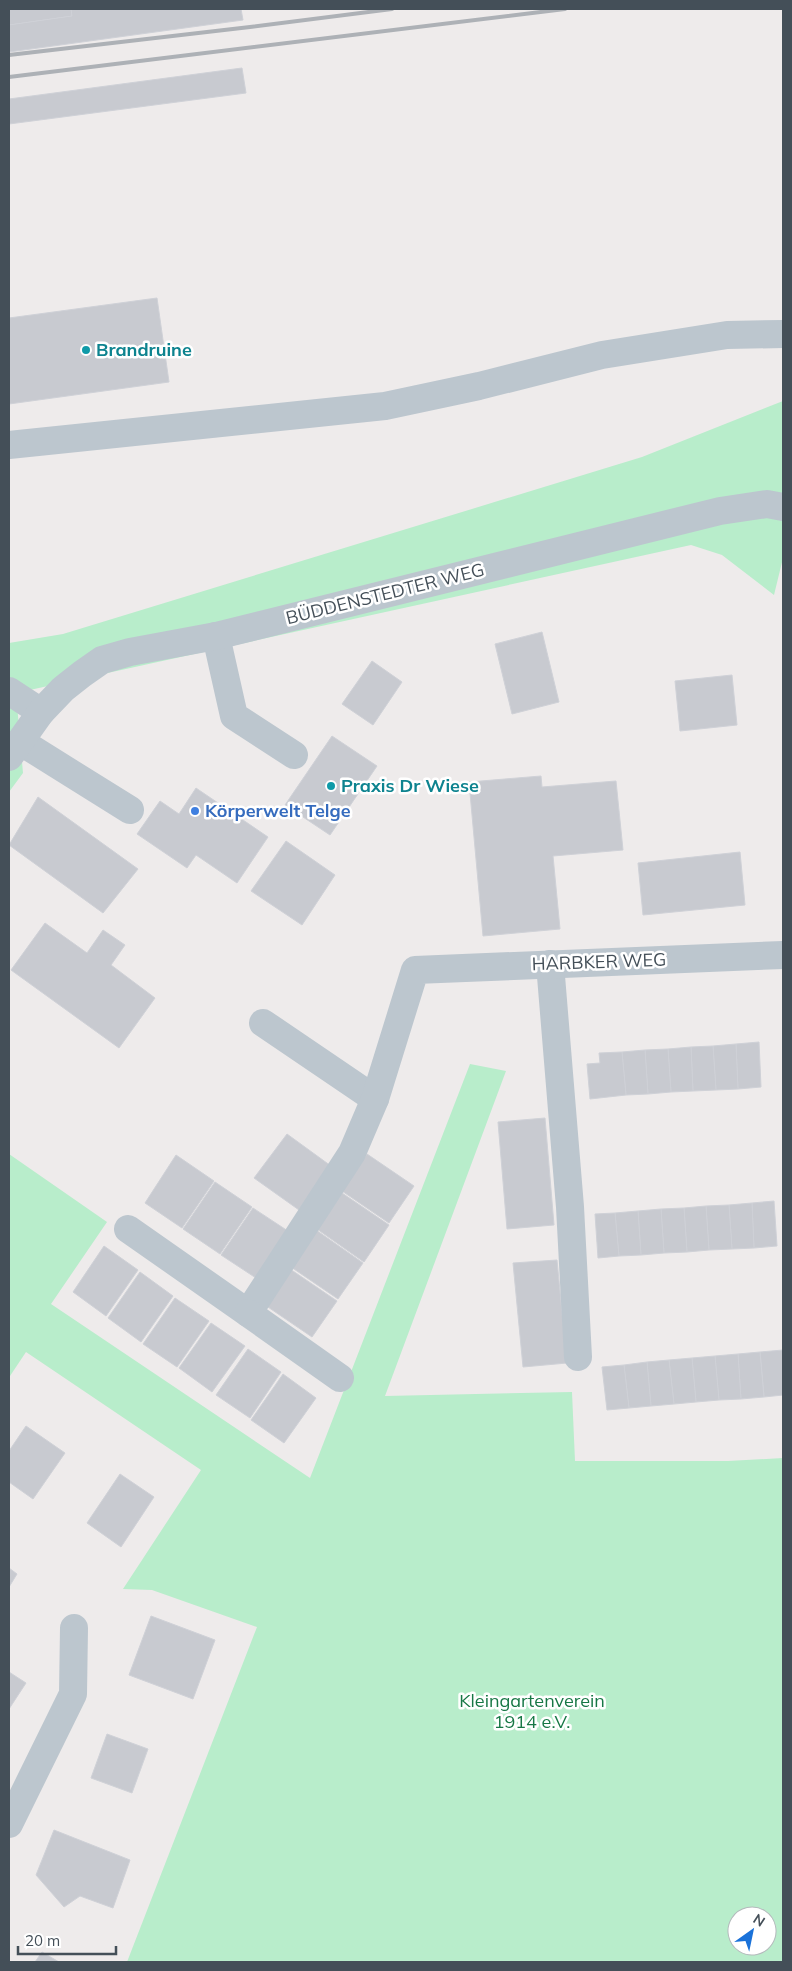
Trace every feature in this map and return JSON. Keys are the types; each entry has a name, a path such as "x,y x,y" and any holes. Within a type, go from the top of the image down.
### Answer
{"street":[{"path":"9,445 385,406 479,386 602,355 727,335 783,334"},
{"name":"BÜDDENSTEDTER WEG","path":"15,749 41,712 63,689 102,660 130,652 216,636 720,511 767,504 783,506"},
{"path":"216,636 234,716 294,755"},
{"path":"9,691 41,712"},
{"path":"15,749 130,810"},
{"name":"HARBKER WEG","path":"375,1099 415,970 783,955"},
{"path":"550,964 570,1207 578,1357"},
{"path":"248,1313 352,1153 375,1099 263,1024"},
{"path":"128,1229 340,1378"},
{"path":"9,1824 74,1694 74,1628"}],"green space":[{"path":"783,401 783,558 774,595 722,555 691,545 16,693 23,773 9,792 9,643 63,634 642,457"},
{"name":"Kleingartenverein 1914 e.V.","path":"470,1064 506,1071 385,1396 572,1392 575,1461 728,1461 783,1458 783,1962 127,1962 257,1627 152,1590 123,1589 201,1470 26,1352 9,1375 9,1154 107,1222 51,1304 310,1478"}],"building":[{"path":"9,9 71,9 72,16 9,25"},
{"path":"71,9 241,9 243,20 9,52 9,25 72,16"},
{"path":"242,68 246,93 9,124 9,99"},
{"name":"Brandruine","path":"157,298 169,382 9,404 9,318"},
{"path":"542,632 559,702 512,714 495,644"},
{"path":"372,661 402,682 373,725 342,704"},
{"path":"732,675 737,725 680,731 675,681"},
{"name":"Praxis Dr Wiese","path":"332,736 377,766 330,835 285,805"},
{"path":"541,776 542,787 616,781 623,850 553,856 560,929 483,936 469,782"},
{"path":"196,788 268,837 237,883 196,855 187,868 137,834 160,801 179,814"},
{"path":"38,797 138,869 103,913 9,845"},
{"path":"286,841 335,875 302,925 251,891"},
{"path":"740,852 745,905 643,915 638,863"},
{"path":"45,923 87,953 103,930 125,945 111,965 155,998 119,1048 11,970"},
{"path":"759,1042 761,1087 738,1089 736,1044"},
{"path":"736,1044 738,1089 716,1090 713,1046"},
{"path":"713,1046 716,1090 693,1091 691,1047"},
{"path":"691,1047 693,1091 671,1092 668,1049"},
{"path":"668,1049 671,1092 648,1094 645,1050"},
{"path":"645,1050 648,1094 626,1095 622,1052"},
{"path":"622,1052 626,1095 590,1099 587,1064 600,1063 599,1053"},
{"path":"545,1118 554,1225 507,1229 498,1122"},
{"path":"287,1134 331,1166 299,1210 254,1178"},
{"path":"367,1154 414,1186 389,1223 342,1191"},
{"path":"176,1155 214,1181 182,1228 145,1203"},
{"path":"215,1182 252,1207 220,1254 183,1229"},
{"path":"342,1193 389,1225 364,1262 317,1229"},
{"path":"774,1201 777,1246 754,1248 752,1203"},
{"path":"752,1203 754,1248 732,1249 729,1205"},
{"path":"729,1205 732,1249 709,1250 706,1206"},
{"path":"706,1206 709,1250 687,1252 684,1208"},
{"path":"253,1208 291,1233 259,1280 221,1255"},
{"path":"684,1208 687,1252 664,1253 661,1209"},
{"path":"661,1209 664,1253 641,1255 638,1211"},
{"path":"638,1211 641,1255 619,1256 615,1213"},
{"path":"615,1213 619,1256 598,1258 595,1214"},
{"path":"316,1230 363,1263 338,1299 291,1267"},
{"path":"104,1246 138,1270 106,1316 73,1292"},
{"path":"557,1260 567,1363 523,1367 513,1263"},
{"path":"290,1269 337,1301 312,1337 265,1305"},
{"path":"140,1272 173,1296 141,1342 108,1318"},
{"path":"175,1298 209,1321 177,1367 143,1344"},
{"path":"211,1323 245,1346 212,1392 179,1368"},
{"path":"248,1349 281,1372 250,1418 216,1395"},
{"path":"783,1350 783,1395 764,1397 760,1352"},
{"path":"760,1352 764,1397 741,1399 738,1354"},
{"path":"738,1354 741,1399 719,1400 715,1356"},
{"path":"715,1356 719,1400 696,1402 692,1358"},
{"path":"692,1358 696,1402 674,1404 669,1360"},
{"path":"669,1360 674,1404 651,1406 647,1362"},
{"path":"647,1362 651,1406 629,1408 624,1365"},
{"path":"624,1365 629,1408 607,1410 602,1367"},
{"path":"283,1374 316,1398 284,1443 251,1420"},
{"path":"26,1426 65,1453 33,1499 9,1482 9,1451"},
{"path":"120,1474 154,1497 121,1547 87,1523"},
{"path":"9,1568 17,1574 9,1587"},
{"path":"151,1616 215,1640 193,1699 129,1675"},
{"path":"9,1672 26,1683 9,1709"},
{"path":"107,1734 148,1749 132,1793 91,1778"},
{"path":"54,1830 130,1860 113,1908 80,1896 64,1907 36,1875"},
{"path":"42,1952 59,1962 35,1962"}],"railway":[{"path":"9,55 392,9"},
{"path":"9,77 565,9"}],"place":[{"name":"Brandruine","path":"86,350"},
{"name":"Praxis Dr Wiese","path":"331,786"},
{"name":"Körperwelt Telge","path":"195,811"}]}
